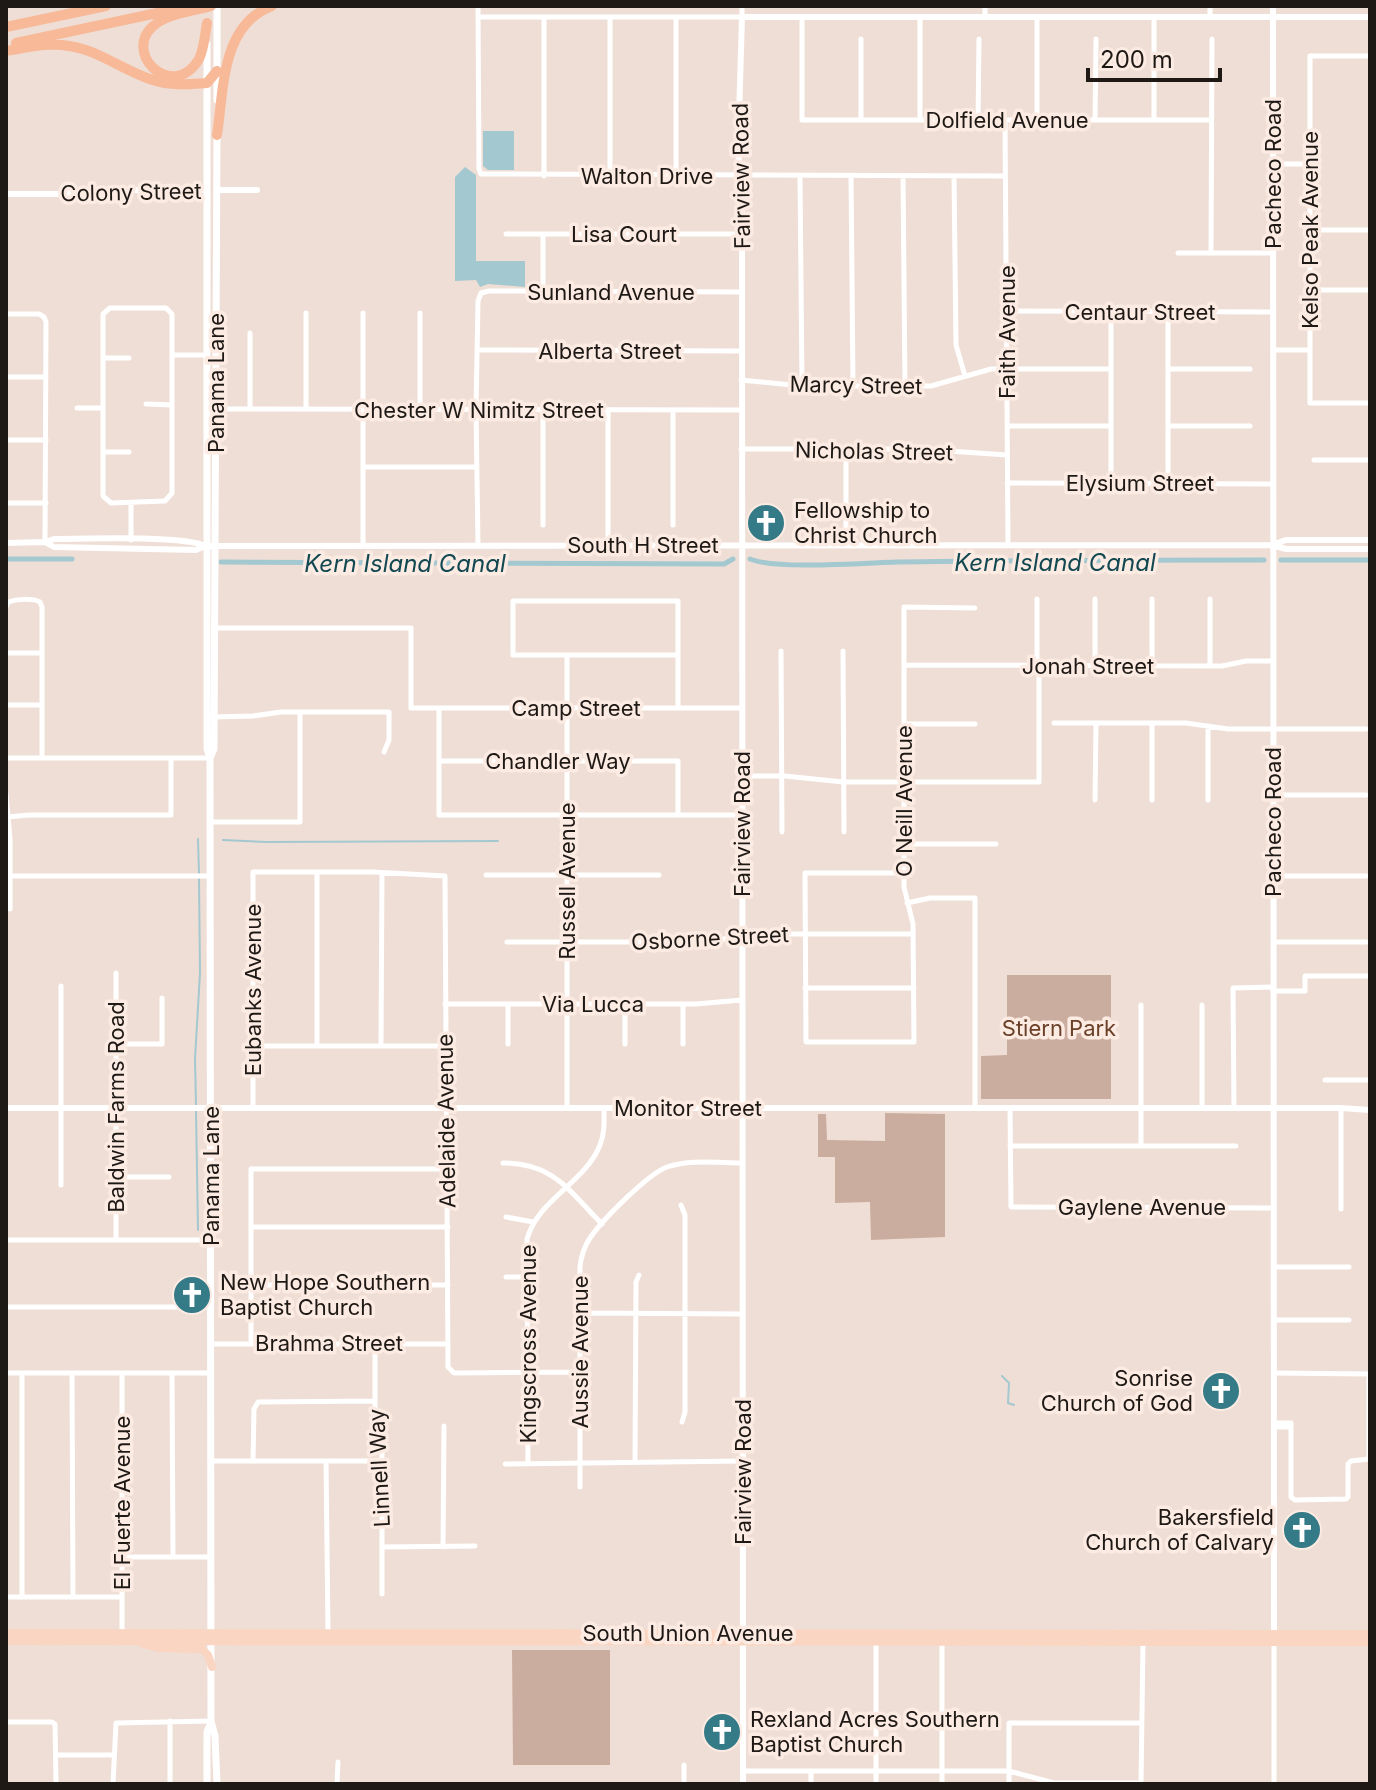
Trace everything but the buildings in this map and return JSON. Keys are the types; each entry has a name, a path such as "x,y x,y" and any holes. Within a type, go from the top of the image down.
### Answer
{"highway":[{"path":"6,25 71,6"},
{"path":"6,25 106,6"},
{"path":"6,48 192,6"},
{"path":"209,6 153,26 144,46 150,66 159,74 183,74 201,55 212,23"},
{"path":"217,135 233,42 248,19 272,6"},
{"path":"6,48 68,45 156,81 174,84 207,83 217,71"}],"main road":[{"name":"Panama Lane","path":"209,6 217,71 215,546 207,749 210,758 211,1721"},
{"name":"Panama Lane","path":"210,628 205,546 207,83 212,23 217,6"},
{"path":"206,233 211,270 217,274"},
{"path":"205,355 209,356 215,373"},
{"path":"205,389 211,405 216,409"},
{"path":"112,1641 116,1637 143,1637 157,1632"},
{"name":"South Union Avenue","path":"6,1633 157,1632 212,1637 440,1641 870,1633 1145,1638 1370,1634"},
{"name":"South Union Avenue","path":"6,1641 151,1641 247,1636 261,1632 533,1633 743,1637 815,1642 1092,1642 1105,1638 1197,1634 1370,1642"},
{"path":"440,1641 445,1638 478,1637 485,1633"},
{"path":"496,1641 500,1638 529,1637 533,1633"},
{"path":"815,1642 830,1638 864,1637 870,1633"},
{"path":"942,1641 950,1637 983,1637 995,1633"},
{"path":"135,1641 158,1648 202,1649 212,1667"},
{"path":"211,1721 207,1735 212,1784"},
{"path":"211,1721 215,1736 212,1784"}],"street":[{"path":"478,6 478,17 1370,17"},
{"name":"Fairview Road","path":"742,6 738,104 742,234 743,1784"},
{"path":"985,6 985,17"},
{"path":"1210,6 1210,17"},
{"name":"Pacheco Road","path":"1273,6 1274,1638"},
{"name":"Walton Drive","path":"478,17 481,174 1005,176"},
{"path":"544,17 544,176"},
{"path":"610,17 610,176"},
{"path":"676,17 676,176"},
{"name":"Dolfield Avenue","path":"802,17 802,120 1211,120"},
{"path":"920,17 920,120"},
{"path":"1037,17 1037,120"},
{"path":"1154,17 1154,120"},
{"path":"861,39 861,120"},
{"path":"978,120 979,39"},
{"path":"1095,120 1096,39"},
{"path":"1211,253 1212,39"},
{"name":"Kelso Peak Avenue","path":"1370,56 1310,56 1310,403 1370,403"},
{"name":"Faith Avenue","path":"1005,120 1008,545"},
{"path":"1273,164 1310,164"},
{"path":"800,176 802,386"},
{"path":"851,176 853,386"},
{"path":"903,176 905,386"},
{"path":"954,176 956,345 965,376"},
{"name":"Colony Street","path":"6,194 99,190 257,190"},
{"path":"1310,230 1370,230"},
{"name":"Lisa Court","path":"506,234 742,234"},
{"path":"543,234 543,291"},
{"path":"1178,253 1273,253"},
{"path":"1310,290 1370,290"},
{"name":"Sunland Avenue","path":"479,350 478,301 481,293 742,292"},
{"path":"105,310 170,310 170,498 165,501 107,501 103,496 103,358 105,310"},
{"name":"Centaur Street","path":"1007,311 1273,312"},
{"path":"1111,312 1111,483"},
{"path":"1168,312 1168,483"},
{"path":"306,313 306,409"},
{"path":"363,313 363,545"},
{"path":"420,313 420,410"},
{"path":"6,314 39,314 44,317 45,542"},
{"path":"250,333 250,409"},
{"path":"478,545 476,410 479,350"},
{"name":"Alberta Street","path":"479,350 741,351"},
{"path":"1273,350 1310,350"},
{"path":"172,355 205,355"},
{"path":"103,358 129,358"},
{"name":"Marcy Street","path":"741,380 802,386 939,385 983,370 1111,369"},
{"path":"1168,369 1250,369"},
{"path":"6,377 46,377"},
{"path":"146,404 172,405"},
{"path":"77,408 103,408"},
{"name":"Chester W Nimitz Street","path":"216,409 741,410"},
{"path":"543,410 543,525"},
{"path":"608,410 608,545"},
{"path":"673,410 673,525"},
{"path":"1007,426 1111,426"},
{"path":"1168,426 1250,426"},
{"path":"6,440 46,440"},
{"name":"Nicholas Street","path":"741,449 934,450 1007,455"},
{"path":"846,449 846,545"},
{"path":"103,452 129,452"},
{"path":"1314,460 1370,460"},
{"path":"363,467 476,467"},
{"name":"Elysium Street","path":"1007,483 1273,484"},
{"path":"131,502 131,544"},
{"path":"6,503 46,503"},
{"path":"826,510 846,510"},
{"name":"South H Street","path":"6,543 54,539 196,550 205,546 741,544 1272,545 1286,549 1370,549"},
{"name":"South H Street","path":"1272,545 1286,540 1370,540"},
{"path":"1333,549 1366,545 1370,540"},
{"name":"South H Street","path":"45,542 54,547 85,548 160,541 196,541 205,546"},
{"path":"742,776 843,782 1039,782 1037,599"},
{"path":"1095,599 1095,665"},
{"path":"1152,599 1152,666"},
{"path":"1210,599 1210,666"},
{"path":"7,605 14,600 40,602 42,758"},
{"path":"678,655 513,655 513,601 678,601 678,655 678,708"},
{"name":"O Neill Avenue","path":"805,988 806,1042 914,1042 913,934 904,873 904,607 975,608"},
{"name":"Camp Street","path":"210,628 411,628 411,708 741,708"},
{"path":"781,651 782,832"},
{"path":"843,651 844,832"},
{"path":"6,653 42,653"},
{"name":"Russell Avenue","path":"567,655 567,1108"},
{"name":"Jonah Street","path":"904,665 1210,666 1273,661"},
{"path":"6,705 42,705"},
{"path":"439,708 439,815 742,815"},
{"path":"210,717 300,712 389,712 389,740 384,752"},
{"path":"210,822 300,822 300,712"},
{"path":"1054,723 1366,729"},
{"path":"1095,800 1096,723"},
{"path":"1152,723 1152,800"},
{"path":"904,724 975,724"},
{"path":"1208,726 1208,800"},
{"path":"6,758 210,758"},
{"path":"7,817 171,815 171,758"},
{"name":"Chandler Way","path":"439,761 678,761 678,815"},
{"path":"6,794 10,909"},
{"path":"1273,795 1366,795"},
{"path":"904,844 996,844"},
{"name":"Eubanks Avenue","path":"253,1107 253,872 317,872"},
{"path":"317,1046 317,872 382,873 381,1046"},
{"name":"Adelaide Avenue","path":"382,873 445,876 448,1367 454,1373 529,1372"},
{"path":"904,873 805,873 805,988 914,988"},
{"path":"486,875 659,875"},
{"path":"10,876 210,876"},
{"path":"1273,876 1366,876"},
{"path":"907,903 930,898 975,898 975,1108"},
{"name":"Osborne Street","path":"507,942 913,934"},
{"path":"1273,942 1366,942"},
{"name":"Baldwin Farms Road","path":"116,973 116,1240"},
{"path":"1234,1108 1233,988 1305,991 1305,976 1370,976"},
{"path":"61,986 61,1185"},
{"path":"116,1044 162,1044 162,998"},
{"name":"Via Lucca","path":"445,1004 683,1004 742,1000"},
{"path":"508,1004 508,1044"},
{"path":"625,1004 625,1044"},
{"path":"683,1004 683,1044"},
{"path":"1141,1005 1141,1146"},
{"path":"1202,1005 1202,1108"},
{"path":"253,1046 445,1046"},
{"path":"1325,1080 1370,1080"},
{"name":"Monitor Street","path":"6,1108 1370,1110"},
{"name":"Kingscross Avenue","path":"528,1464 527,1239 533,1222 599,1148 604,1108"},
{"path":"1010,1108 1010,1146 1236,1146"},
{"path":"1341,1108 1341,1209"},
{"name":"Gaylene Avenue","path":"1010,1146 1011,1207 1274,1208"},
{"path":"503,1163 542,1168 602,1224"},
{"name":"Aussie Avenue","path":"580,1487 581,1259 586,1244 602,1224 660,1170 684,1163 742,1163"},
{"path":"251,1344 251,1169 448,1169"},
{"path":"116,1177 169,1177"},
{"path":"681,1205 685,1215 685,1412 682,1422"},
{"path":"506,1217 533,1222"},
{"path":"251,1227 448,1227"},
{"path":"6,1240 211,1240"},
{"path":"1274,1267 1349,1267"},
{"path":"635,1462 636,1282 639,1275"},
{"path":"506,1277 528,1277"},
{"path":"251,1285 448,1285"},
{"path":"6,1307 211,1307"},
{"path":"581,1313 742,1314"},
{"path":"1274,1320 1349,1320"},
{"name":"Linnell Way","path":"375,1342 375,1401 382,1461 382,1594"},
{"name":"Brahma Street","path":"211,1344 447,1344"},
{"path":"529,1372 580,1372"},
{"path":"6,1373 211,1373"},
{"path":"22,1373 22,1597"},
{"path":"72,1373 73,1597"},
{"name":"El Fuerte Avenue","path":"122,1373 122,1633"},
{"path":"172,1373 173,1557"},
{"path":"1274,1373 1370,1374 1369,1459 1348,1464 1348,1497 1295,1500 1291,1497 1291,1427 1274,1425"},
{"path":"253,1461 254,1409 258,1402 375,1401"},
{"path":"443,1547 444,1426"},
{"path":"211,1461 382,1461"},
{"path":"326,1461 328,1633"},
{"path":"505,1464 743,1461"},
{"path":"382,1547 475,1546"},
{"path":"122,1557 212,1557"},
{"path":"6,1597 122,1597"},
{"path":"743,1771 1009,1771 1054,1783 1141,1784 1145,1638"},
{"path":"1274,1638 1274,1784"},
{"path":"942,1641 942,1784"},
{"path":"876,1642 876,1784"},
{"path":"170,1721 170,1784"},
{"path":"113,1784 116,1723 211,1721"},
{"path":"6,1722 55,1724 56,1784"},
{"path":"1009,1784 1009,1723 1141,1723"},
{"path":"56,1755 113,1755"},
{"path":"337,1784 338,1762"},
{"path":"684,1765 684,1784"},
{"path":"811,1771 811,1784"}],"green space":[{"name":"Stiern Park","path":"1007,975 1111,975 1111,1099 981,1099 981,1056 1007,1055"},
{"path":"885,1113 945,1114 945,1237 871,1240 870,1202 835,1203 835,1157 818,1157 818,1114 826,1114 827,1140 885,1141"},
{"path":"512,1650 610,1650 610,1765 513,1765"}],"water":[{"path":"483,131 514,131 514,170 488,170 483,166"},
{"path":"465,167 476,175 476,261 525,261 525,287 488,284 480,287 476,280 455,281 455,177"}],"waterway":[{"name":"Kern Island Canal","path":"6,559 72,559"},
{"name":"Kern Island Canal","path":"221,562 724,564 733,559"},
{"name":"Kern Island Canal","path":"750,559 799,565 942,561 1264,560"},
{"name":"Kern Island Canal","path":"1281,560 1370,560"},
{"path":"198,839 199,873"},
{"path":"223,840 498,841"},
{"path":"196,1105 199,879"},
{"path":"196,1111 198,1230"},
{"path":"1002,1376 1009,1383 1008,1403 1014,1405"}],"place":[{"name":"Fellowship to Christ Church","path":"766,523"},
{"name":"New Hope Southern Baptist Church","path":"192,1295"},
{"name":"Sonrise Church of God","path":"1221,1391"},
{"name":"Bakersfield Church of Calvary","path":"1302,1530"},
{"name":"Rexland Acres Southern Baptist Church","path":"722,1732"}]}
